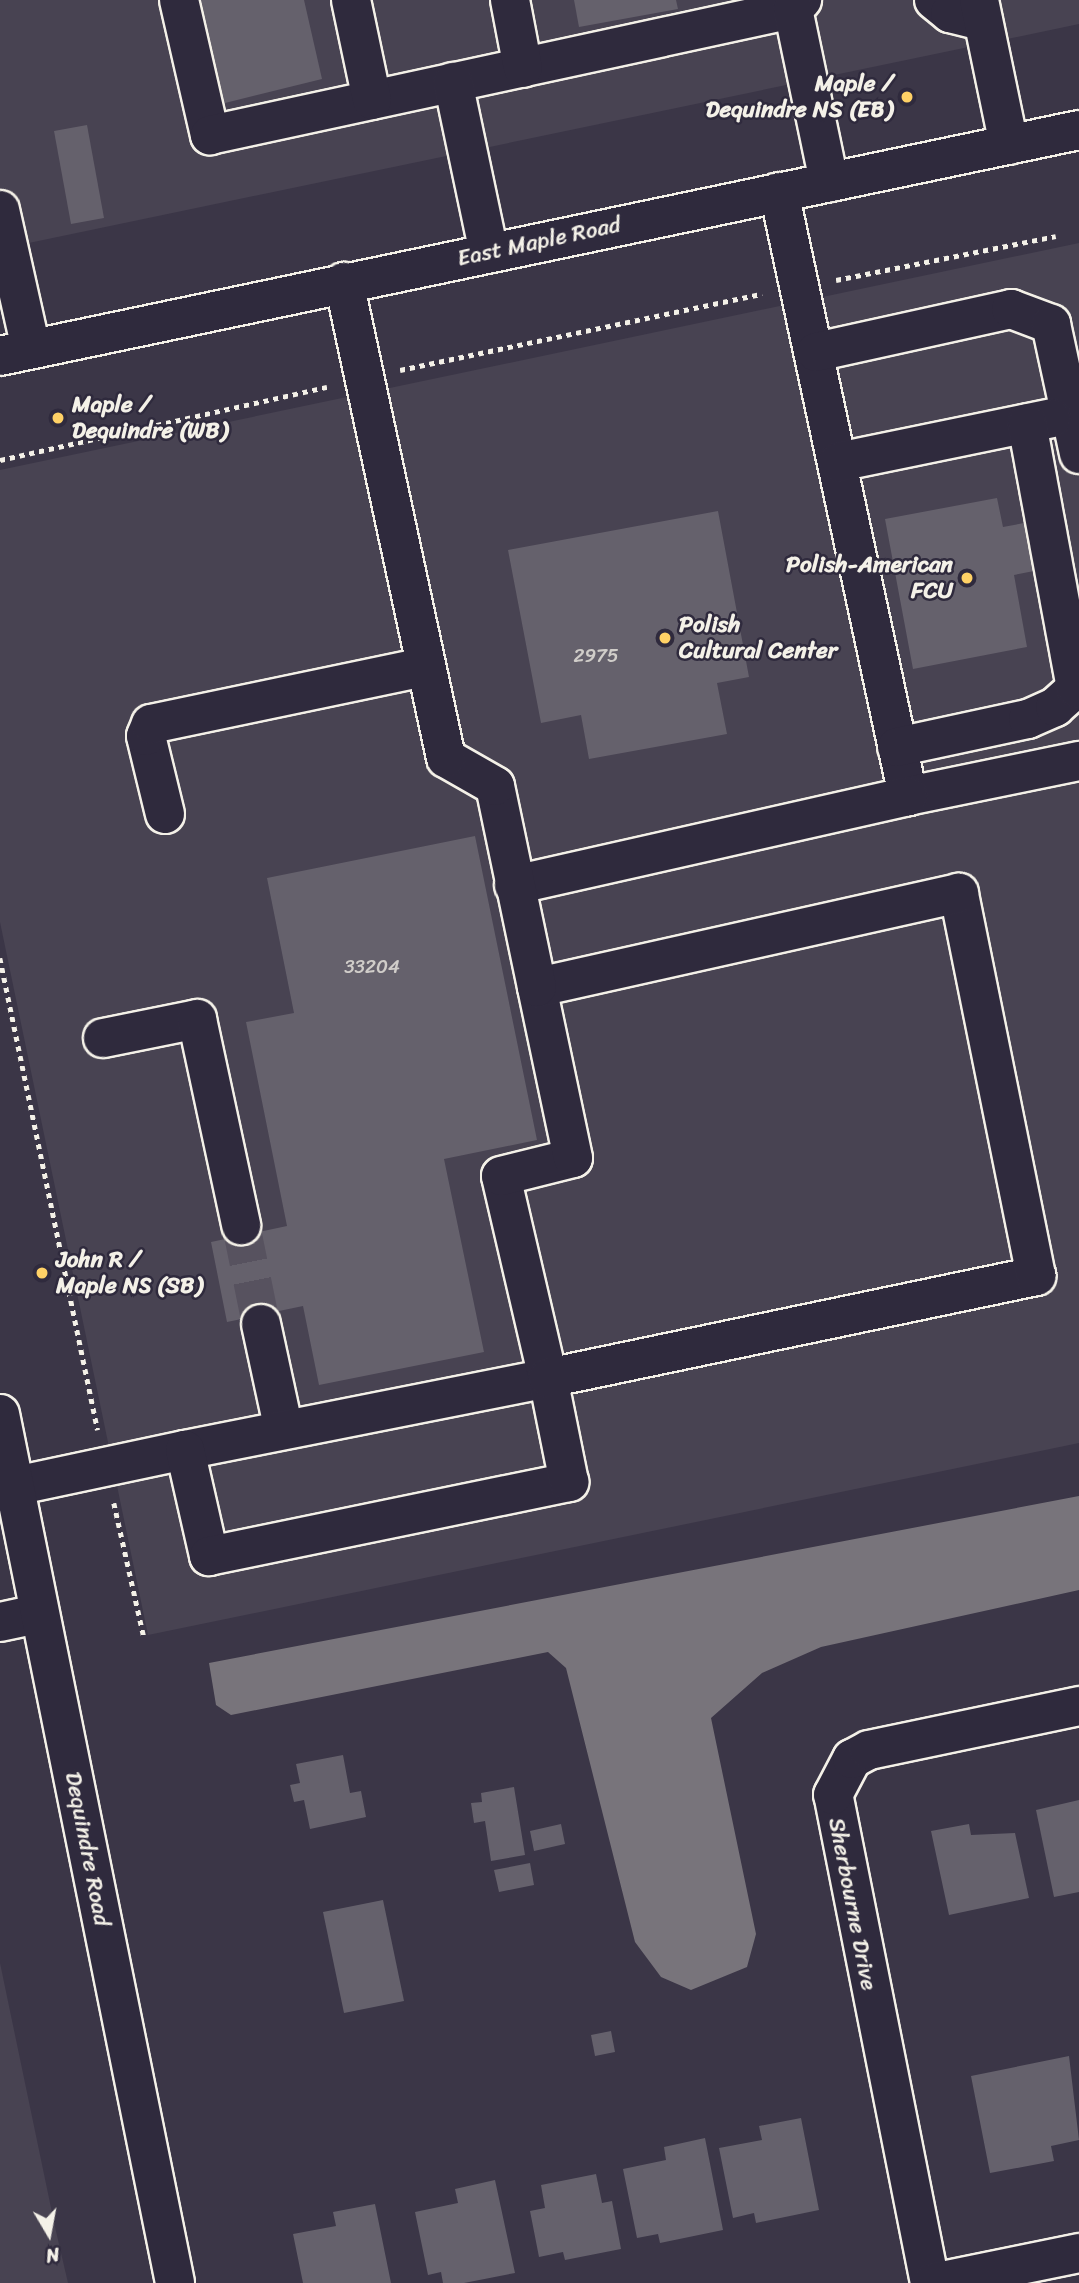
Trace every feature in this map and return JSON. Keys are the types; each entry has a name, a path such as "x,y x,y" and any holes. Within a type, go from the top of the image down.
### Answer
{"main road":[{"path":"179,0 210,135 523,68 708,14 798,5 829,182"},
{"path":"351,0 372,100"},
{"path":"510,0 523,68"},
{"path":"934,0 950,13 981,10 1009,145"},
{"path":"453,82 489,253"},
{"name":"East Maple Road","path":"16,352 1079,131"},
{"path":"779,192 816,352 908,796"},
{"path":"0,210 16,352"},
{"path":"185,1450 209,1556 569,1482 501,1176 573,1158 495,786 446,758 345,282"},
{"path":"816,352 1011,309 1051,324 1079,454"},
{"path":"838,462 1071,414"},
{"path":"897,747 1028,719 1076,688 1027,424"},
{"path":"165,814 146,736 151,724 425,667"},
{"path":"514,885 908,796 1079,761"},
{"path":"15,1486 1036,1276 959,893 537,987"},
{"path":"103,1038 197,1019 241,1225"},
{"path":"261,1324 284,1430"},
{"name":"Dequindre Road","path":"0,1414 175,2283"},
{"path":"0,1622 39,1614"},
{"name":"Sherbourne Drive","path":"931,2283 833,1795 852,1759 869,1750 1079,1706"},
{"path":"931,2283 1079,2253"}],"path":[{"path":"837,279 1056,236"},
{"path":"410,368 772,292"},
{"path":"0,460 331,386"},
{"path":"0,957 101,1444"},
{"path":"112,1496 144,1637"}],"shaded area":[{"path":"0,0 1079,0 1079,24 0,249"},
{"path":"1079,243 1079,1443 148,1635 0,922 0,470"},
{"path":"1079,1496 1079,1590 821,1647 762,1673 711,1718 756,1934 747,1967 691,1990 661,1977 635,1942 566,1668 548,1652 231,1715 216,1705 209,1663"},
{"path":"0,1963 55,2227 68,2283 0,2283"}],"building":[{"path":"196,0 304,0 322,79 221,104"},
{"path":"574,0 676,0 678,9 579,27"},
{"path":"87,125 104,218 71,224 54,131"},
{"path":"997,498 1003,527 1061,516 1070,564 1014,575 1027,647 913,669 885,519"},
{"path":"718,511 749,677 717,683 727,734 589,759 581,715 541,723 508,550"},
{"path":"475,836 537,1140 444,1159 484,1352 319,1385 303,1306 227,1322 211,1242 287,1226 246,1022 294,1013 267,878"},
{"path":"343,1755 350,1793 361,1791 366,1817 310,1829 304,1800 294,1802 290,1785 300,1783 296,1764"},
{"path":"514,1787 525,1855 491,1861 485,1821 474,1823 471,1803 482,1802 481,1793"},
{"path":"1079,1800 1079,1892 1054,1897 1036,1810"},
{"path":"561,1824 565,1844 534,1851 530,1831"},
{"path":"969,1824 971,1835 1015,1833 1029,1898 949,1915 931,1831"},
{"path":"530,1863 534,1885 499,1892 494,1870"},
{"path":"383,1900 404,2001 344,2013 323,1912"},
{"path":"611,2031 615,2052 595,2056 591,2035"},
{"path":"1069,2056 1079,2140 1051,2146 1054,2161 990,2173 971,2076"},
{"path":"801,2118 819,2210 756,2223 754,2213 733,2218 719,2148 762,2140 759,2126"},
{"path":"705,2138 723,2230 660,2243 658,2234 637,2238 623,2169 666,2160 664,2147"},
{"path":"596,2174 602,2203 612,2201 621,2249 565,2260 563,2252 539,2257 530,2211 545,2208 541,2185"},
{"path":"495,2180 515,2273 464,2283 443,2283 441,2272 428,2275 415,2212 458,2203 455,2189"},
{"path":"375,2204 391,2283 303,2283 293,2234 336,2226 333,2212"}],"tunnel":[{"path":"241,1225 261,1324"}],"place":[{"name":"Maple / Dequindre NS (EB)","path":"907,97"},
{"name":"Maple / Dequindre (WB)","path":"58,418"},
{"name":"Polish-American FCU","path":"967,578"},
{"name":"Polish Cultural Center","path":"665,638"},
{"name":"John R / Maple NS (SB)","path":"42,1273"}]}
